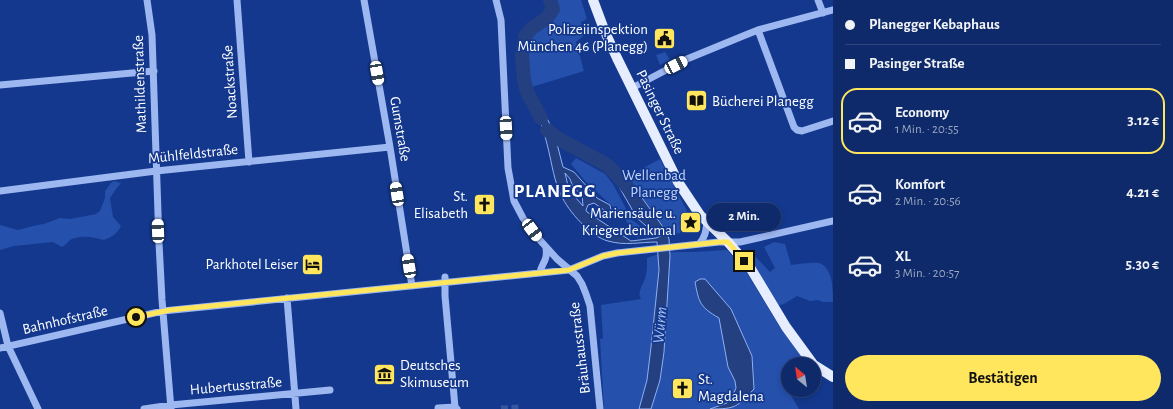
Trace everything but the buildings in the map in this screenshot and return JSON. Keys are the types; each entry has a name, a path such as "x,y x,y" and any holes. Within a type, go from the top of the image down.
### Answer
{"main road":[{"name":"Pasinger Straße","path":"593,0 605,32 678,182 694,207 728,242 751,269 786,327 809,357"},
{"name":"Pasinger Straße","path":"821,369 833,377"}],"street":[{"name":"Mathildenstraße","path":"147,0 152,35 159,244 171,407"},
{"name":"Noackstraße","path":"237,0 249,162"},
{"name":"Gumstraße","path":"364,0 390,147 412,286"},
{"name":"Bräuhausstraße","path":"496,0 501,20 508,168 514,201 523,218 546,248 577,276 582,284 590,306 600,409"},
{"path":"818,0 823,13"},
{"path":"632,88 687,60 758,30 833,10"},
{"path":"758,30 794,127 797,130 802,131 833,121"},
{"path":"0,85 154,71"},
{"name":"Mühlfeldstraße","path":"0,191 156,171 390,147"},
{"name":"Bahnhofstraße","path":"0,348 163,311 412,286 445,280 569,270 603,256 617,253 719,242 740,242 833,221"},
{"path":"699,244 703,240 707,222"},
{"path":"540,273 547,255 546,248"},
{"path":"438,409 456,408 445,296 445,280"},
{"path":"287,298 296,409"},
{"path":"0,313 8,346 38,409"},
{"name":"Hubertusstraße","path":"144,409 330,390"}],"green space":[{"path":"554,0 581,0 587,19 581,22 583,36 576,42 584,71 532,87 527,58 529,43 533,32 551,20 557,10"},
{"path":"665,52 670,60 660,65 656,55"},
{"name":"Wellenbad Planegg","path":"576,158 605,174 613,184 632,220 652,234 637,237 623,216 585,181 571,164"},
{"name":"Wellenbad Planegg","path":"660,159 687,211 680,233 670,235 627,177"},
{"path":"114,181 121,183 110,198 113,217 121,226 112,236 104,240 80,237 71,240 62,247 53,242 14,246 0,250 0,225 18,230 44,224 60,218 70,219 96,214 100,211 105,198 105,191"},
{"path":"774,242 785,244 791,265 819,263 827,269 830,274 833,302 823,302 818,300 810,301 797,296 784,304 776,306 749,262 750,251 770,272 775,268 764,247"},
{"path":"727,250 747,273 779,326 802,357 781,357 781,397 792,397 799,409 604,409 600,339 603,338 601,305 641,299 640,290 646,275 647,258 670,252"}],"water":[{"path":"533,102 540,105 554,132 563,167 574,172 597,198 610,205 611,210 607,212 594,203 588,205 586,210 587,212 631,241 661,236 659,233 655,234 637,218 614,178 619,173 624,173 666,231 669,239 670,256 664,352 660,380 651,409 639,409 647,380 651,347 659,270 657,242 626,244 601,239 574,216 559,190 544,133","holes":["565,173 570,179 573,187 582,195 583,206 569,190"]},
{"path":"700,279 705,279 731,309 752,356 754,389 744,400 735,406 710,409 727,403 732,397 736,388 735,381 728,367 719,318 708,311 699,300 695,282"}],"waterway":[{"name":"Würm","path":"541,118 527,92 524,80 522,56 525,36 532,28 547,18 553,9 550,0"},
{"name":"Würm","path":"547,130 559,139 607,165 629,189"}],"tunnel":[{"path":"501,409 520,408"}],"place":[{"name":"Polizeiinspektion München 46 (Planegg)","path":"664,38"},
{"name":"Bücherei Planegg","path":"697,101"},
{"name":"St. Elisabeth","path":"484,205"},
{"name":"Mariensäule u. Kriegerdenkmal","path":"691,222"},
{"name":"Parkhotel Leiser","path":"313,264"},
{"name":"Deutsches Skimuseum","path":"385,374"},
{"name":"St. Magdalena","path":"683,388"}],"district":[{"name":"PLANEGG","path":"555,191"}],"route":[{"path":"136,317 170,310 569,270 603,256 617,253 719,242 728,242 744,261"}]}
